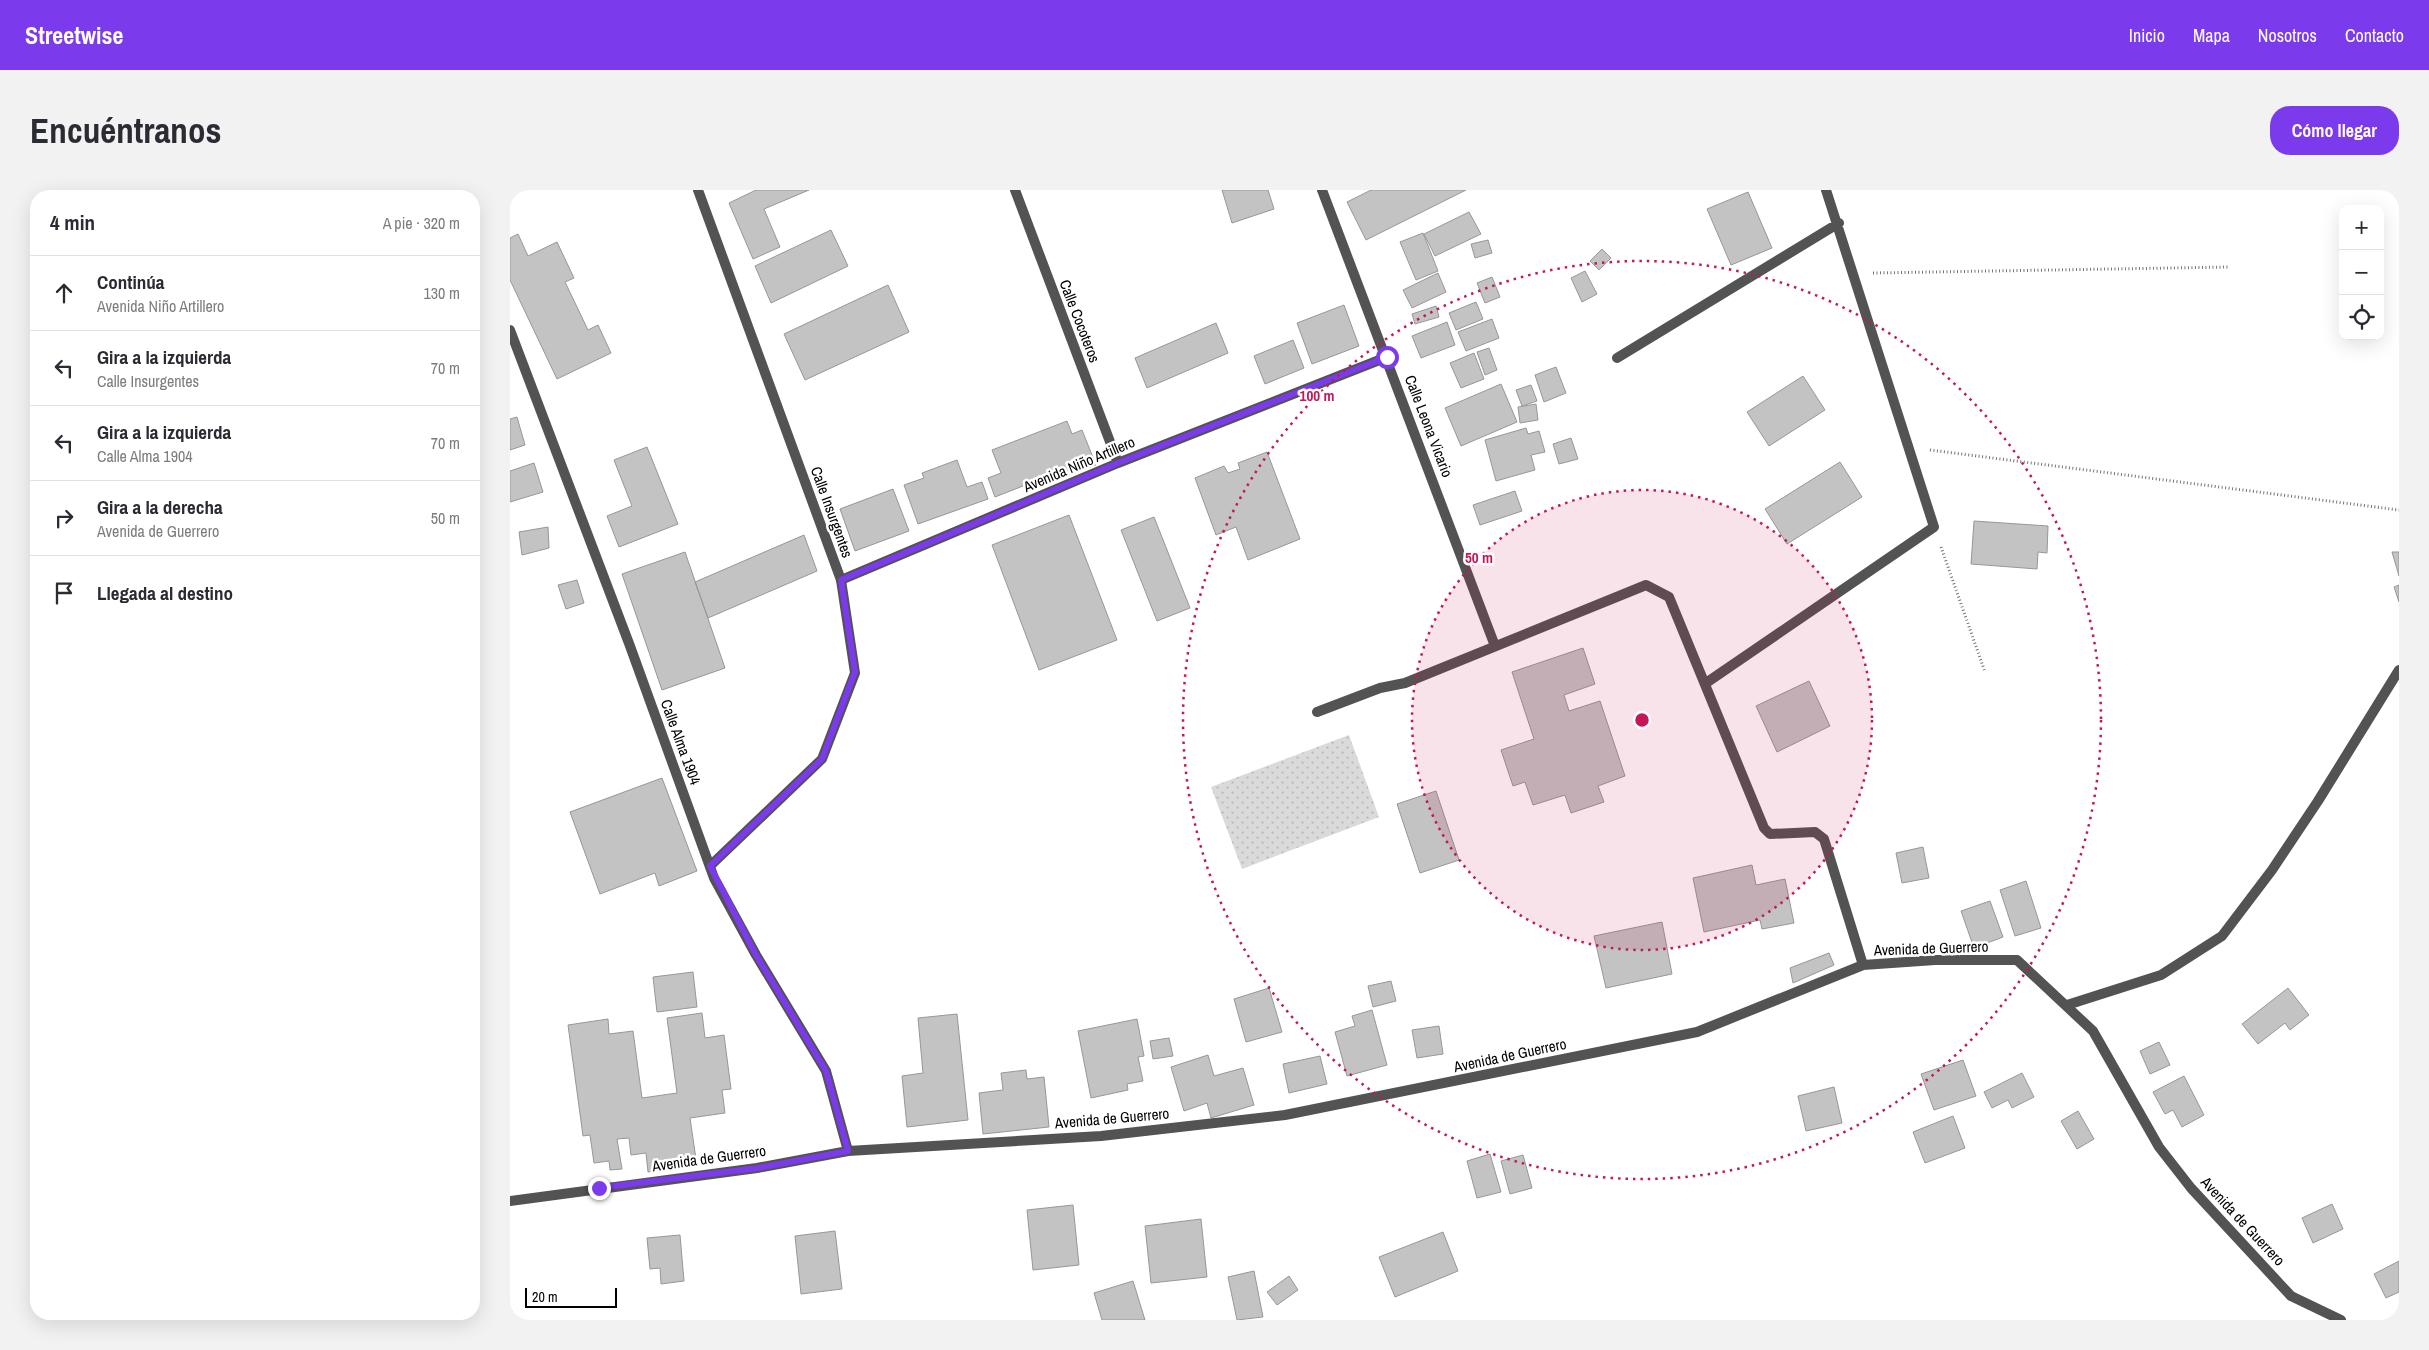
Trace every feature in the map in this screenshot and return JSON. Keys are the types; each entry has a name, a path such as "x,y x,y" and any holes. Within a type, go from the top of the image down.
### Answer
{"street":[{"name":"Calle Insurgentes","path":"698,190 841,580 855,672 822,759 710,866"},
{"name":"Calle Cocoteros","path":"1015,190 1118,463"},
{"name":"Calle Leona Vicario","path":"1322,190 1387,357 1495,646"},
{"path":"1706,683 1934,527 1852,273 1839,223 1826,190"},
{"path":"1617,358 1839,223"},
{"name":"Calle Alma 1904","path":"510,330 630,646 710,866 756,955 826,1071 848,1151"},
{"name":"Avenida Niño Artillero","path":"841,580 1118,463 1387,357"},
{"path":"1317,712 1380,688 1405,683 1646,585 1669,597 1706,683 1764,828 1770,834 1815,832 1824,839 1863,966"},
{"path":"2067,1005 2161,975 2222,936 2272,870 2318,801 2399,670"},
{"name":"Avenida de Guerrero","path":"510,1201 758,1168 848,1151 1101,1136 1285,1115 1697,1032 1863,966 1936,960 2016,960 2093,1031 2159,1147 2191,1188 2291,1296 2341,1320"}],"path":[{"path":"1852,273 2230,267"},
{"path":"1910,448 2399,510"},
{"path":"1934,527 1985,672"}],"shaded area":[{"path":"1349,735 1379,817 1242,869 1211,787"}],"building":[{"path":"756,190 809,190 764,209 780,247 753,259 729,203"},
{"path":"1222,190 1268,190 1274,209 1232,223"},
{"path":"1371,190 1466,190 1366,240 1347,202"},
{"path":"1748,192 1772,248 1731,265 1707,209"},
{"path":"1469,212 1481,234 1435,256 1424,234"},
{"path":"831,230 848,266 771,303 755,266"},
{"path":"1423,233 1438,271 1416,280 1400,242"},
{"path":"518,234 528,256 557,242 574,278 565,282 588,330 598,325 611,353 557,379 510,280 510,238"},
{"path":"1488,240 1492,253 1475,258 1471,244"},
{"path":"1602,249 1611,258 1599,270 1590,261"},
{"path":"1585,271 1597,294 1582,302 1571,278"},
{"path":"1438,273 1446,292 1412,308 1403,290"},
{"path":"1492,277 1500,297 1485,303 1477,283"},
{"path":"888,285 909,332 805,380 784,334"},
{"path":"1476,302 1483,319 1456,330 1449,313"},
{"path":"1344,305 1359,346 1312,364 1297,323"},
{"path":"1436,306 1439,317 1415,324 1412,314"},
{"path":"1492,319 1499,338 1466,351 1458,332"},
{"path":"1447,322 1455,345 1421,358 1412,336"},
{"path":"1216,323 1228,353 1147,388 1135,358"},
{"path":"1293,340 1304,368 1265,384 1254,356"},
{"path":"1489,348 1497,370 1485,375 1477,352"},
{"path":"1474,353 1484,379 1461,388 1450,363"},
{"path":"1556,367 1566,393 1544,402 1535,375"},
{"path":"1803,376 1825,410 1769,446 1747,412"},
{"path":"1501,384 1517,422 1461,446 1445,408"},
{"path":"1531,385 1537,401 1522,406 1516,390"},
{"path":"1536,404 1538,420 1520,423 1518,407"},
{"path":"517,417 525,445 510,450 510,419"},
{"path":"1067,421 1072,434 1082,430 1096,465 1030,490 1028,484 995,497 988,478 1001,473 992,450"},
{"path":"1526,428 1528,434 1539,431 1545,452 1531,455 1535,470 1496,481 1485,440"},
{"path":"1571,438 1578,459 1559,464 1553,444"},
{"path":"647,447 678,524 619,547 607,516 632,506 614,460"},
{"path":"1267,452 1300,539 1248,560 1236,527 1216,535 1195,478 1224,466 1228,473 1240,469 1238,463"},
{"path":"957,460 967,487 982,482 988,499 918,524 904,485 924,478 922,473"},
{"path":"1840,462 1862,497 1787,544 1765,509"},
{"path":"534,463 543,492 510,502 510,471"},
{"path":"893,489 909,531 855,551 840,509"},
{"path":"1515,491 1522,511 1480,525 1473,505"},
{"path":"1069,515 1117,640 1039,670 992,545"},
{"path":"1154,517 1190,608 1157,621 1121,530"},
{"path":"1974,521 2048,526 2047,553 2038,552 2037,569 1971,564"},
{"path":"548,527 549,548 522,555 519,532"},
{"path":"804,535 817,571 708,618 695,582"},
{"path":"685,552 725,668 662,690 622,574"},
{"path":"2392,552 2399,552 2399,576"},
{"path":"577,580 584,603 566,609 558,585"},
{"path":"2399,585 2399,602 2394,587"},
{"path":"1583,648 1595,684 1564,695 1569,711 1600,701 1625,776 1598,786 1604,802 1571,813 1565,795 1533,805 1525,782 1513,786 1501,750 1534,739 1512,672"},
{"path":"1809,681 1830,726 1777,752 1756,706"},
{"path":"662,778 697,871 659,886 655,873 600,894 570,812"},
{"path":"1436,791 1459,860 1420,873 1397,804"},
{"path":"1923,847 1929,878 1902,883 1896,853"},
{"path":"1752,865 1756,885 1785,879 1794,923 1762,929 1760,920 1704,932 1693,878"},
{"path":"2026,881 2041,928 2015,936 2000,890"},
{"path":"1990,901 2003,937 1974,948 1961,911"},
{"path":"1662,922 1672,974 1606,988 1594,936"},
{"path":"1829,953 1834,965 1793,983 1790,968"},
{"path":"693,972 697,1007 657,1012 653,977"},
{"path":"1391,981 1396,1001 1373,1007 1368,986"},
{"path":"1269,988 1282,1032 1246,1042 1234,999"},
{"path":"2288,988 2309,1015 2290,1030 2285,1023 2258,1044 2242,1024"},
{"path":"1372,1010 1387,1065 1347,1076 1335,1032 1355,1026 1352,1016"},
{"path":"702,1013 705,1038 724,1035 731,1089 722,1090 725,1113 690,1118 697,1166 648,1172 646,1153 631,1155 629,1138 617,1139 622,1169 610,1170 609,1161 594,1163 590,1135 583,1136 568,1025 608,1019 609,1034 633,1031 642,1098 677,1093 667,1018"},
{"path":"957,1014 968,1120 907,1127 902,1076 923,1073 918,1018"},
{"path":"1137,1019 1144,1056 1138,1057 1143,1081 1127,1084 1128,1090 1091,1098 1078,1031"},
{"path":"1439,1026 1443,1054 1417,1058 1412,1030"},
{"path":"1169,1038 1173,1056 1153,1059 1150,1041"},
{"path":"2159,1042 2170,1065 2150,1074 2140,1051"},
{"path":"1208,1055 1214,1076 1243,1068 1254,1105 1211,1118 1207,1103 1184,1111 1171,1067"},
{"path":"1320,1056 1327,1084 1289,1093 1283,1064"},
{"path":"1963,1060 1976,1096 1934,1110 1921,1074"},
{"path":"1026,1070 1027,1079 1044,1077 1049,1127 983,1134 979,1093 1003,1090 1001,1073"},
{"path":"2022,1073 2034,1097 2012,1108 2008,1100 1992,1108 1984,1092"},
{"path":"2184,1076 2204,1115 2182,1127 2173,1110 2165,1114 2153,1092"},
{"path":"1834,1087 1842,1123 1806,1131 1798,1096"},
{"path":"2078,1111 2094,1139 2077,1149 2061,1121"},
{"path":"1953,1116 1965,1148 1925,1163 1913,1132"},
{"path":"1490,1154 1501,1192 1477,1198 1467,1161"},
{"path":"1523,1155 1532,1188 1510,1194 1501,1161"},
{"path":"2332,1204 2343,1229 2313,1243 2302,1218"},
{"path":"1073,1205 1079,1265 1033,1270 1027,1210"},
{"path":"1201,1219 1207,1277 1151,1283 1145,1226"},
{"path":"835,1231 842,1289 801,1294 795,1236"},
{"path":"1443,1232 1458,1271 1395,1297 1379,1257"},
{"path":"680,1235 684,1281 661,1284 660,1268 650,1269 647,1238"},
{"path":"2399,1261 2399,1292 2386,1298 2374,1274"},
{"path":"1254,1271 1263,1317 1237,1320 1228,1277"},
{"path":"1289,1276 1298,1290 1277,1305 1267,1292"},
{"path":"1133,1281 1145,1320 1102,1320 1094,1293"}],"route":[{"path":"599,1188 758,1168 848,1151 826,1071 756,955 714,878 710,866 754,821 822,759 855,672 841,580 1118,463 1387,357"}]}
